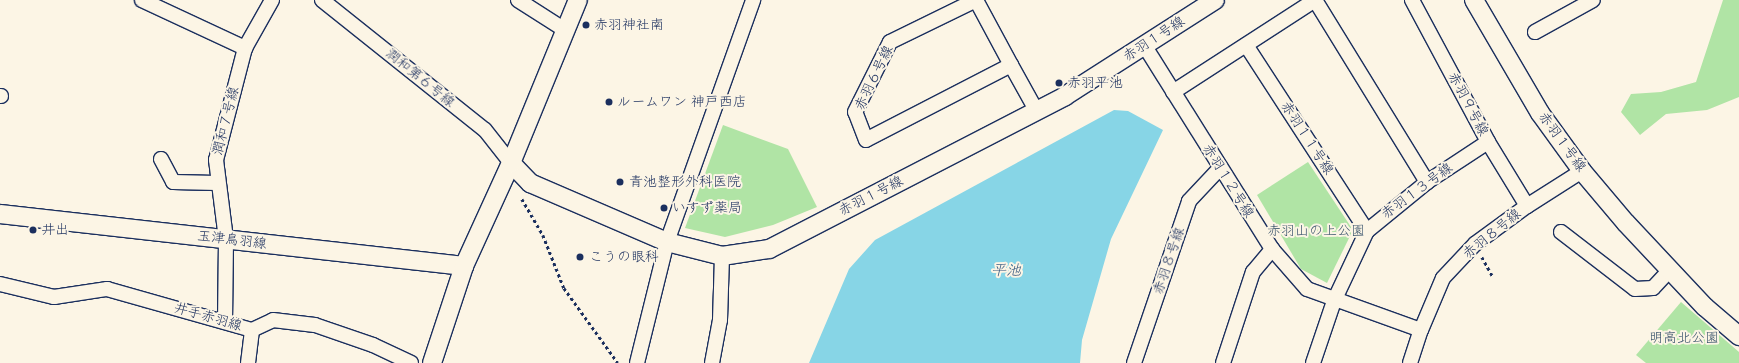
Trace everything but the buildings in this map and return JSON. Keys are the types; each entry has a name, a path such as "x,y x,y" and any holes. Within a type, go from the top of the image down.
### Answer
{"street":[{"path":"142,0 245,48"},
{"name":"潤和７号線","path":"225,322 226,240 217,183 216,160 245,48 272,0"},
{"name":"潤和第６号線","path":"322,0 485,130 511,162"},
{"path":"518,0 565,30"},
{"path":"432,363 464,266 511,162 578,0"},
{"path":"640,362 667,242 753,0"},
{"name":"赤羽６号線","path":"1011,65 866,140 855,112 890,42 976,0 1036,110"},
{"name":"赤羽１号線","path":"511,162 530,183 667,242 722,256 769,249 1064,96 1215,0"},
{"path":"1173,92 1315,0 1427,182"},
{"name":"赤羽９号線","path":"1412,0 1488,142 1527,206"},
{"name":"赤羽１号線","path":"1474,0 1540,113 1582,171 1705,307 1739,336"},
{"path":"1535,32 1592,0"},
{"name":"赤羽１２号線","path":"1144,45 1272,249 1307,289 1334,301 1421,330"},
{"name":"赤羽１１号線","path":"1246,45 1367,231"},
{"name":"赤羽１３号線","path":"1313,363 1334,301 1367,231 1427,182 1488,142"},
{"path":"161,158 173,182 217,183"},
{"name":"赤羽８号線","path":"1134,363 1189,201 1220,168"},
{"name":"赤羽８号線","path":"1410,363 1421,330 1443,278 1475,244 1527,206 1582,171"},
{"name":"玉津鳥羽線","path":"0,214 464,266"},
{"path":"1561,232 1635,288 1653,288 1670,270"},
{"path":"1223,363 1253,272 1272,249"},
{"path":"712,363 720,320 722,256"},
{"name":"井手赤羽線","path":"0,284 54,297 107,289 252,330 272,320 315,325 373,345 411,363"},
{"path":"248,363 252,330"}],"path":[{"path":"521,196 543,235 564,288 618,363"},
{"path":"1475,244 1493,277"}],"green space":[{"path":"1723,0 1739,0 1739,97 1707,110 1666,114 1640,135 1621,112 1631,94 1661,92 1696,82"},
{"path":"723,125 788,149 817,207 773,225 725,237 685,228"},
{"name":"赤羽山の上公園","path":"1308,162 1353,230 1327,283 1301,269 1257,195"},
{"name":"明高北公園","path":"1681,302 1739,352 1739,363 1646,363 1636,355"}],"water":[{"name":"平池","path":"1114,110 1128,111 1163,130 1111,239 1082,340 1080,363 809,363 849,269 875,240"}],"place":[{"name":"赤羽神社南","path":"586,25"},
{"name":"赤羽平池","path":"1059,83"},
{"name":"ルームワン 神戸西店","path":"609,102"},
{"name":"青池整形外科医院","path":"620,182"},
{"name":"いすず薬局","path":"664,208"},
{"name":"井出","path":"33,230"},
{"name":"こうの眼科","path":"580,257"}]}
